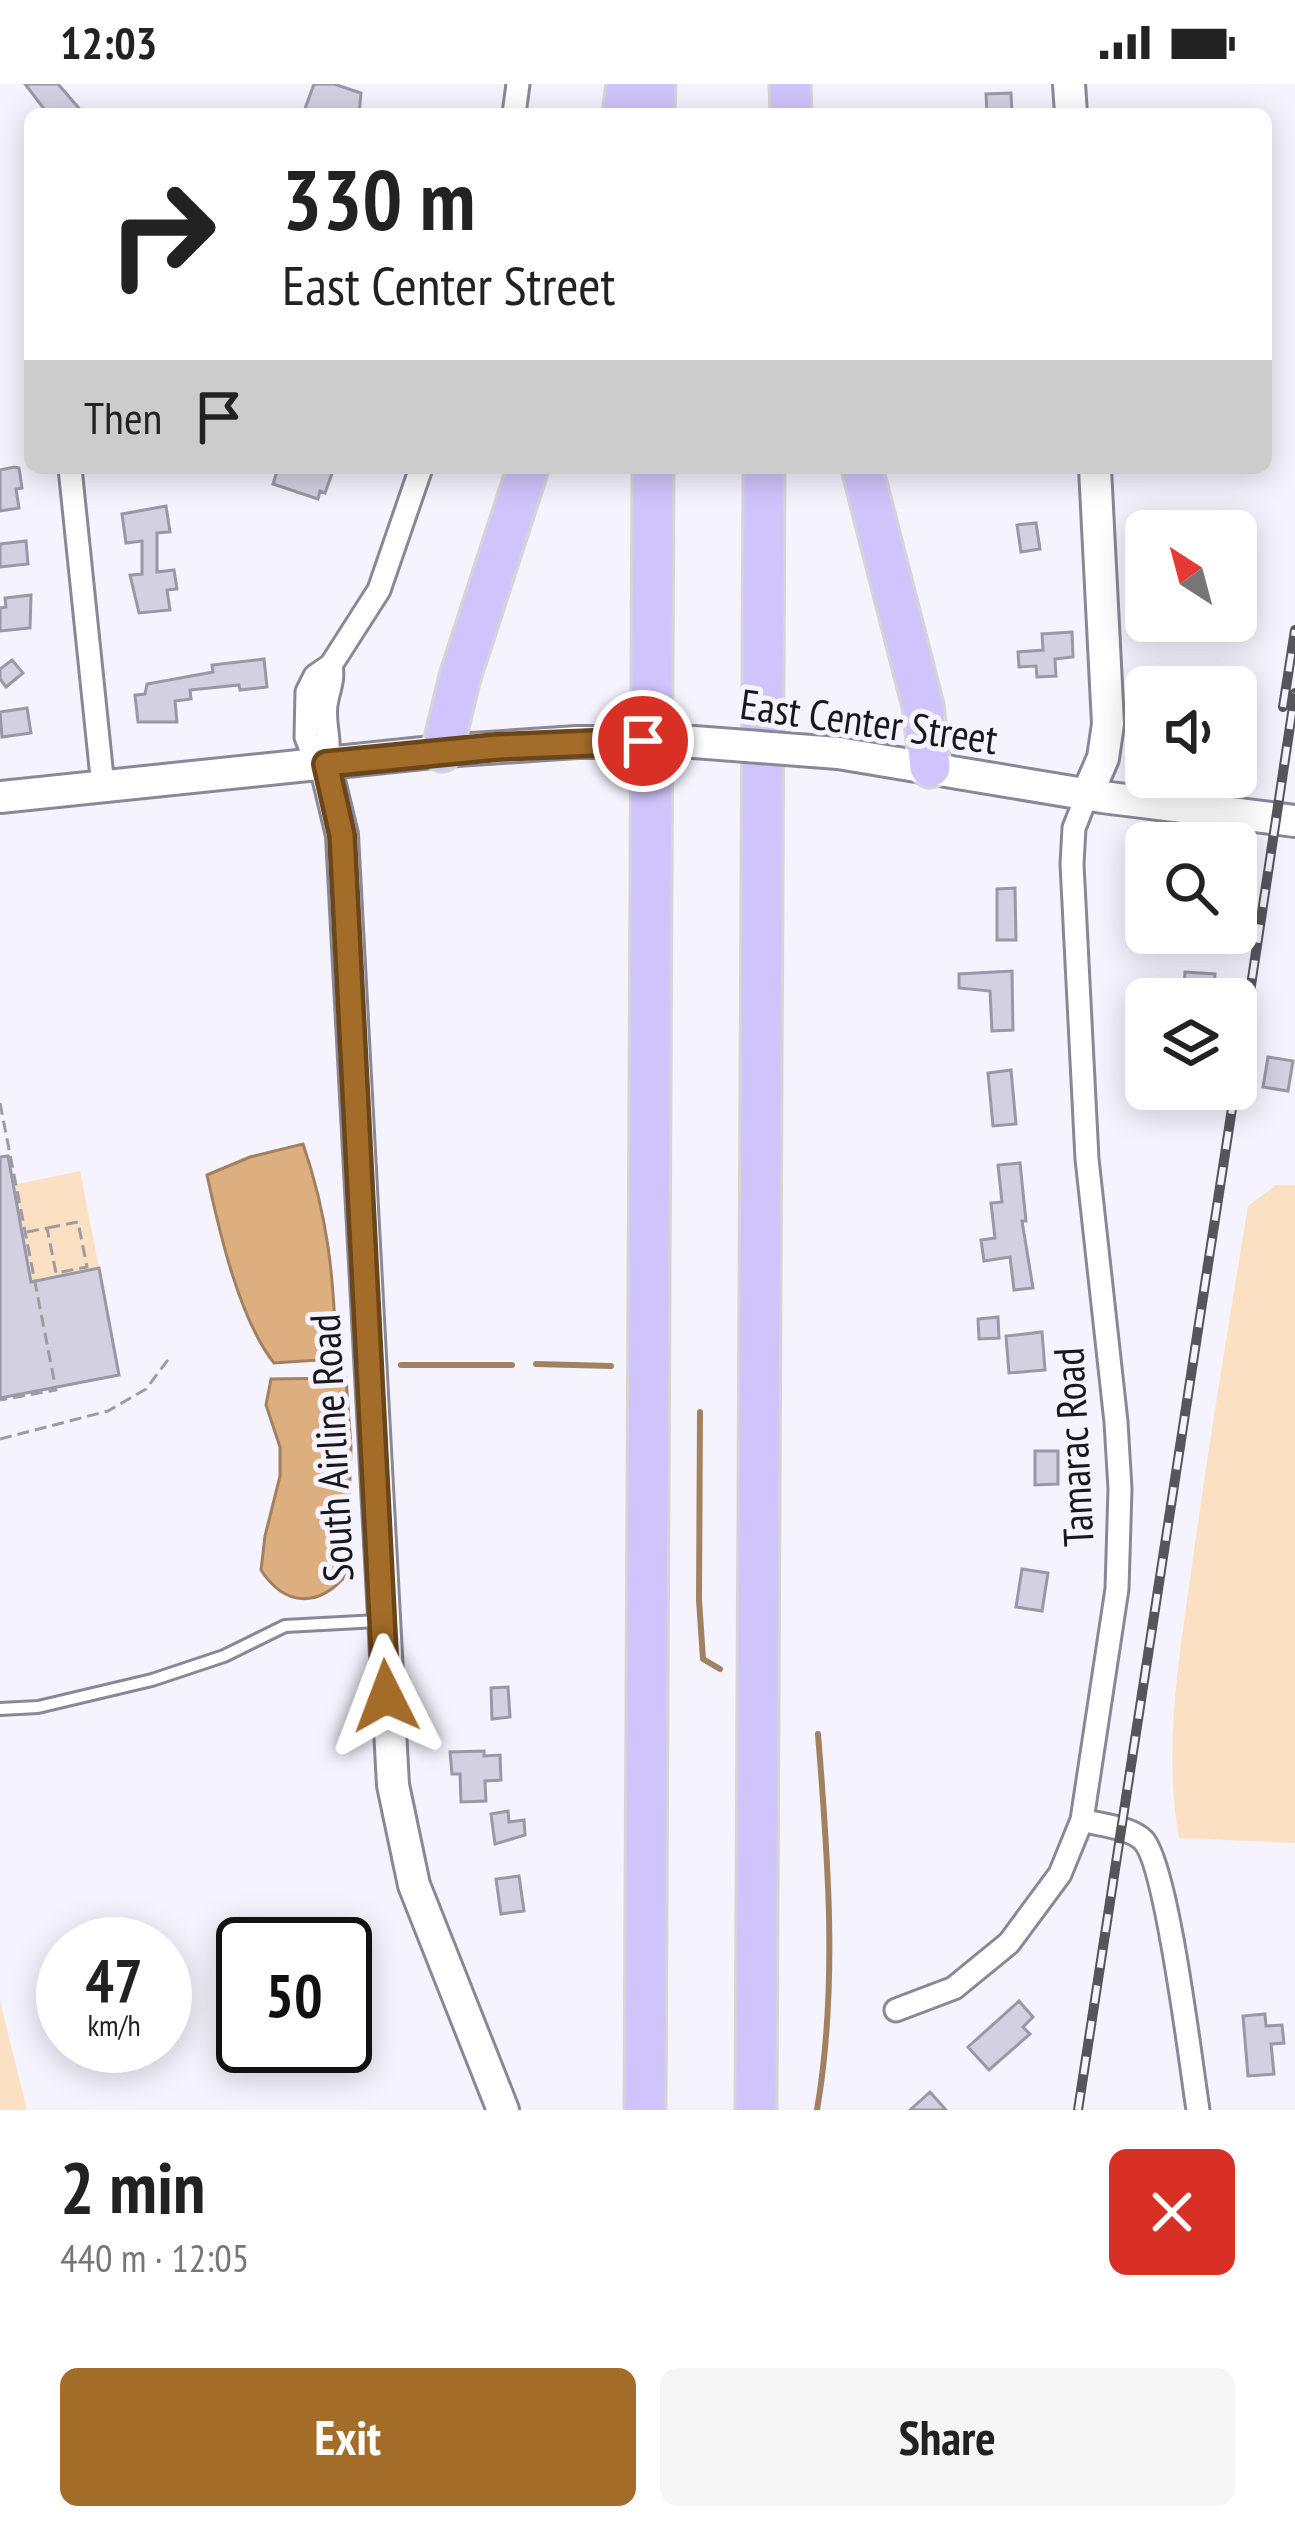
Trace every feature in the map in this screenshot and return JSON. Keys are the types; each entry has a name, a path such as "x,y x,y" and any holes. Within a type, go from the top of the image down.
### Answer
{"highway":[{"path":"442,752 460,677 526,474"},
{"path":"645,2110 653,474"},
{"path":"756,2110 764,474"},
{"path":"864,474 923,706 930,767"}],"main road":[{"path":"1087,795 1101,766 1108,724 1095,474"},
{"name":"East Center Street","path":"0,797 442,752 577,742 694,742 838,753 1087,795 1295,821"},
{"name":"South Airline Road","path":"326,764 342,835 389,1746 401,1841 424,1916 503,2110"}],"street":[{"path":"71,474 103,787"},
{"path":"326,764 308,743 305,702 315,676 331,665 379,590 419,474"},
{"name":"Tamarac Road","path":"896,2010 954,1988 1010,1943 1060,1874 1082,1820 1117,1589 1120,1540 1116,1422 1087,1159 1072,863 1074,828 1087,795"},
{"path":"1082,1820 1134,1833 1149,1848 1157,1870 1198,2110"}],"lane":[{"path":"0,1709 38,1707 152,1680 224,1656 285,1626 382,1621"}],"path":[{"path":"0,1103 56,1390 0,1400"},
{"path":"25,1233 47,1228 78,1222 87,1267 56,1273 47,1228"},
{"path":"0,1439 108,1411 146,1389 170,1357"}],"shaded area":[{"path":"303,1144 328,1248 336,1354 274,1363 241,1299 207,1175 250,1157"},
{"path":"80,1171 99,1268 31,1282 13,1185"},
{"path":"1276,1185 1295,1185 1295,1843 1179,1838 1172,1772 1174,1705 1204,1480 1248,1206"},
{"path":"346,1378 351,1447 347,1574 325,1593 302,1599 281,1591 261,1570 280,1476 280,1447 266,1405 271,1379"},
{"path":"0,2001 27,2110 0,2110"}],"building":[{"path":"25,84 58,84 79,108 43,108"},
{"path":"314,84 334,84 361,93 360,108 305,108"},
{"path":"1011,93 1012,108 987,108 986,94"},
{"path":"19,468 22,488 16,489 19,508 0,511 0,470"},
{"path":"276,474 332,474 318,499 273,484"},
{"path":"166,506 170,532 157,533 157,572 174,570 177,589 167,590 170,610 139,613 130,575 142,574 142,541 126,543 122,514"},
{"path":"1036,523 1040,549 1021,552 1017,525"},
{"path":"26,541 28,564 0,567 0,544"},
{"path":"31,595 30,628 0,631 5,598"},
{"path":"1072,632 1073,657 1055,659 1056,676 1037,677 1036,666 1019,667 1018,652 1043,650 1042,634"},
{"path":"264,659 267,687 190,690 191,699 175,701 177,722 138,722 135,695 145,694 147,684 213,672 212,665"},
{"path":"12,660 23,673 6,687 0,669"},
{"path":"27,708 31,733 2,737 0,712"},
{"path":"1015,888 1016,940 997,940 997,889"},
{"path":"1012,971 1013,1030 992,1031 990,991 959,988 959,974"},
{"path":"1185,972 1215,974 1215,978 1185,978"},
{"path":"1268,1057 1293,1061 1288,1091 1263,1087"},
{"path":"1011,1070 1016,1124 993,1126 988,1073"},
{"path":"8,1156 31,1282 99,1268 119,1375 0,1398 0,1157"},
{"path":"1020,1163 1026,1221 1022,1221 1033,1288 1014,1290 1010,1257 984,1261 981,1240 995,1238 991,1203 1002,1202 998,1165"},
{"path":"998,1317 999,1338 979,1339 978,1319"},
{"path":"1042,1332 1045,1370 1009,1373 1006,1336"},
{"path":"1035,1451 1058,1451 1058,1484 1035,1485"},
{"path":"1022,1569 1048,1573 1042,1611 1016,1607"},
{"path":"508,1687 510,1717 492,1719 491,1688"},
{"path":"484,1751 484,1756 500,1755 501,1780 485,1781 486,1801 461,1802 460,1774 452,1774 450,1752"},
{"path":"508,1811 509,1822 524,1820 525,1835 495,1844 491,1814"},
{"path":"519,1876 524,1911 501,1914 496,1879"},
{"path":"1019,2001 1033,2017 1023,2027 1030,2034 989,2070 968,2047"},
{"path":"1265,2014 1266,2026 1282,2025 1284,2043 1271,2044 1274,2074 1248,2076 1243,2016"},
{"path":"930,2092 946,2110 910,2110"}],"waterway":[{"path":"536,1364 611,1366"},
{"path":"401,1365 512,1365"},
{"path":"700,1412 703,1659 720,1669"},
{"path":"817,2110 829,1970 818,1734"}],"railway":[{"path":"1283,707 1295,630"},
{"path":"1252,978 1295,693"},
{"path":"1078,2110 1232,1110"}],"route":[{"path":"386,1696 342,835 326,764 497,747 643,741"}]}
